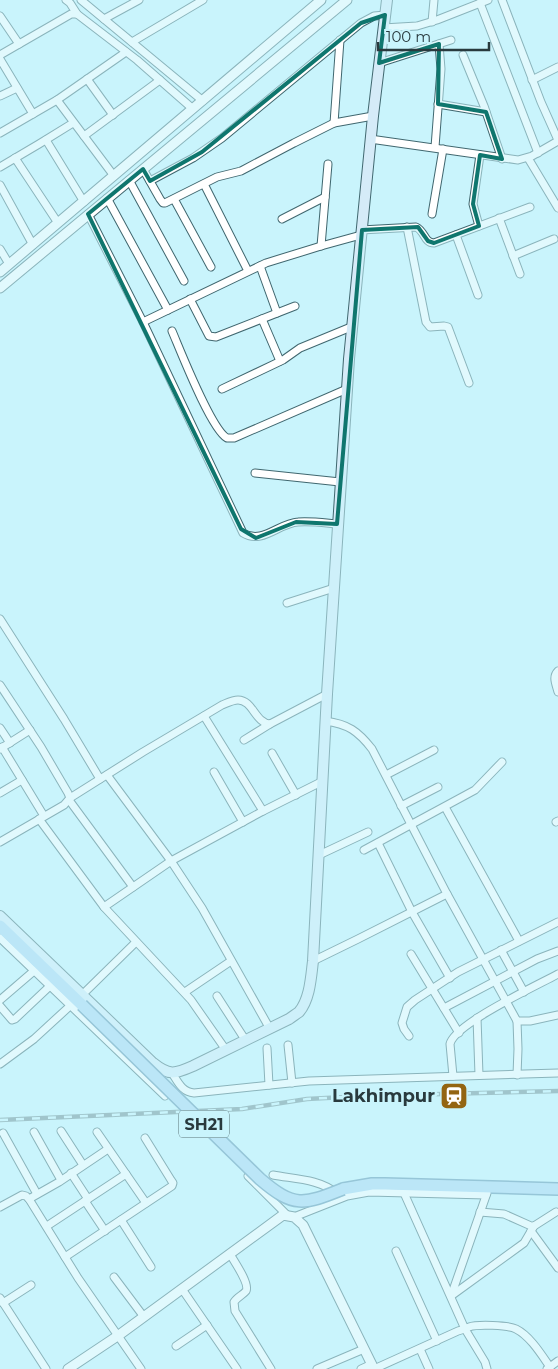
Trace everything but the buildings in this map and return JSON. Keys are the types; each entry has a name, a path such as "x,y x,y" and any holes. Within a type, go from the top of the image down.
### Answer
{"main road":[{"path":"0,916 153,1064 162,1071 172,1074 193,1066 289,1019 299,1011 309,991 313,961 346,389 370,139 387,0"},
{"name":"SH21","path":"0,926 260,1179 286,1198 303,1202 342,1194 372,1184 487,1192 558,1189"}],"street":[{"path":"66,0 77,14 126,52 193,109"},
{"path":"83,0 104,20 203,101"},
{"path":"104,20 139,0"},
{"path":"132,42 203,0"},
{"path":"0,272 321,0"},
{"path":"0,288 347,0"},
{"path":"432,22 434,0"},
{"path":"370,139 518,160 538,153 558,140 532,80 502,0"},
{"path":"383,28 417,26 432,22 484,1 538,153"},
{"path":"0,55 71,14 77,14"},
{"path":"150,181 193,158 222,138 361,23 368,19 385,15"},
{"path":"0,16 19,44"},
{"path":"334,123 340,40"},
{"path":"379,63 451,40"},
{"path":"434,148 441,63 439,44"},
{"path":"0,133 57,100 126,52"},
{"path":"463,55 486,112 502,159"},
{"path":"0,59 33,114"},
{"path":"532,80 558,67"},
{"path":"87,79 113,115"},
{"path":"84,136 160,80"},
{"path":"0,96 17,88"},
{"path":"57,100 114,176"},
{"path":"438,104 486,112"},
{"path":"143,169 165,203 222,176 241,171 334,123 373,116"},
{"path":"0,167 73,122"},
{"path":"46,140 84,202"},
{"path":"432,214 443,149"},
{"path":"479,226 473,204 480,155"},
{"path":"15,158 58,223"},
{"path":"528,158 558,208"},
{"path":"321,246 328,164"},
{"path":"129,180 184,281"},
{"path":"204,184 248,271"},
{"path":"0,185 33,245"},
{"path":"282,219 325,197"},
{"path":"107,198 168,310"},
{"path":"174,199 211,267"},
{"path":"143,322 260,266 361,233 407,227 419,228 428,241 434,243 530,207"},
{"path":"88,214 143,322 243,533 256,538 296,522 337,524"},
{"path":"499,218 520,274"},
{"path":"407,227 426,322 430,327 448,327 469,383"},
{"path":"456,235 478,295"},
{"path":"513,256 554,240"},
{"path":"0,249 9,264"},
{"path":"260,266 277,313"},
{"path":"190,299 207,332 212,337 220,336 295,306"},
{"path":"262,319 280,362"},
{"path":"222,389 280,362 300,348 351,327"},
{"path":"172,331 207,409 220,432 228,438 234,438 346,389"},
{"path":"255,473 340,482"},
{"path":"287,604 334,588"},
{"path":"0,619 100,779"},
{"path":"558,671 554,678 558,692"},
{"path":"0,686 30,730 70,799 133,887"},
{"path":"244,740 327,694"},
{"path":"0,842 64,805 107,774 222,705 239,700 247,704 262,722 270,724"},
{"path":"204,716 262,811"},
{"path":"326,721 343,724 352,728 359,733 372,749 447,894 517,1021 517,1074"},
{"path":"0,728 10,743"},
{"path":"30,730 1,748 22,780 42,818 104,907 185,992 226,1050"},
{"path":"386,775 434,750"},
{"path":"272,753 296,795"},
{"path":"364,850 412,826 475,790 502,762"},
{"path":"214,772 243,822"},
{"path":"107,774 171,861 202,908 270,1029"},
{"path":"0,793 22,780"},
{"path":"104,907 171,861 262,811 323,781"},
{"path":"401,806 438,787"},
{"path":"445,807 519,941"},
{"path":"319,856 368,832"},
{"path":"378,843 412,912 450,978"},
{"path":"313,961 447,894"},
{"path":"409,1036 402,1023 407,1007 415,1000 501,950 558,922"},
{"path":"0,938 165,1096"},
{"path":"82,995 136,942"},
{"path":"501,950 524,992"},
{"path":"444,1008 537,958 558,951"},
{"path":"412,954 459,1032"},
{"path":"185,992 231,961"},
{"path":"0,1000 35,970"},
{"path":"453,1076 450,1044 451,1040 459,1032 477,1018 558,974"},
{"path":"0,1006 12,1020 15,1019 51,986"},
{"path":"217,996 246,1041"},
{"path":"0,1064 34,1039 71,1005"},
{"path":"517,1021 530,1021 558,1015"},
{"path":"477,1018 479,1075"},
{"path":"288,1045 292,1083"},
{"path":"267,1048 269,1085"},
{"path":"172,1074 188,1093 292,1083 479,1075 558,1074"},
{"path":"61,1131 83,1166"},
{"path":"34,1132 61,1180"},
{"path":"98,1132 146,1203"},
{"path":"3,1133 37,1194"},
{"path":"65,1256 170,1188 173,1183 145,1138"},
{"path":"29,1199 108,1149"},
{"path":"71,1173 105,1231"},
{"path":"46,1226 126,1174"},
{"path":"248,1176 303,1226 373,1367"},
{"path":"273,1176 317,1183 342,1194"},
{"path":"68,1369 119,1335 283,1215 291,1217 342,1194 369,1192 487,1192 451,1296"},
{"path":"404,1193 465,1329 485,1362 487,1369"},
{"path":"1,1204 22,1196 26,1196 29,1199 78,1278 141,1369"},
{"path":"480,1212 504,1214 532,1229 558,1268"},
{"path":"451,1296 524,1243 532,1229 556,1212"},
{"path":"121,1220 151,1267"},
{"path":"396,1251 437,1341"},
{"path":"230,1254 247,1287 234,1302 235,1311 272,1369"},
{"path":"114,1277 144,1317"},
{"path":"32,1285 2,1301 46,1369"},
{"path":"182,1289 237,1369"},
{"path":"176,1346 207,1325"},
{"path":"361,1369 373,1367 470,1327 478,1326 516,1329 533,1345 549,1368 558,1361"},
{"path":"316,1369 364,1349"},
{"path":"420,1349 429,1369"}],"highlighted area":[{"path":"385,15 379,63 439,44 438,104 486,112 502,159 480,155 473,204 479,226 434,243 428,241 418,227 362,230 337,524 296,522 256,538 241,529 88,214 143,169 150,181 202,152 361,23"}],"railway":[{"path":"0,1120 242,1109 307,1099 364,1096 558,1091"}],"place":[{"name":"Lakhimpur","path":"454,1096"}]}
